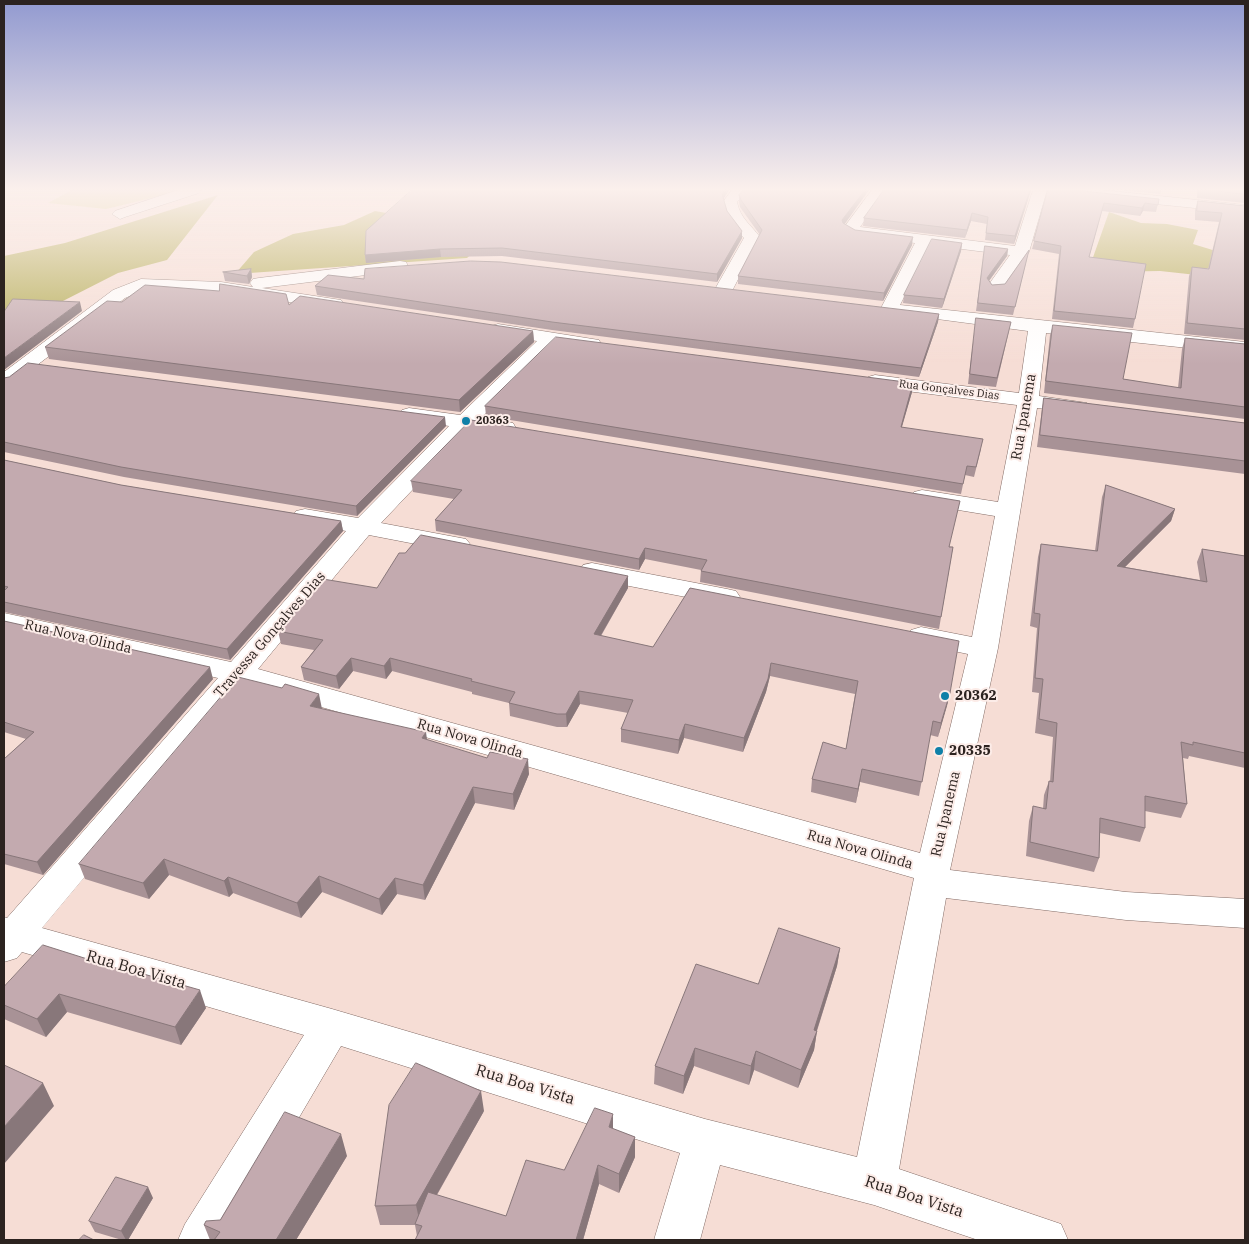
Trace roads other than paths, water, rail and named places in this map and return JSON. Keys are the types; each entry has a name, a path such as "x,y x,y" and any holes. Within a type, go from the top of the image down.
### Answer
{"street":[{"path":"724,289 747,248"},
{"path":"890,308 921,248"},
{"path":"989,248 1021,252"},
{"path":"996,287 1022,248"},
{"path":"221,287 413,266"},
{"path":"4,381 29,364 113,298 122,292 147,284 221,287 347,306"},
{"path":"705,287 744,291"},
{"path":"871,306 1038,327 1245,348"},
{"name":"Rua Ipanema","path":"874,1183 933,876 984,648 1028,401 1038,327"},
{"path":"484,328 612,346"},
{"name":"Travessa Gonçalves Dias","path":"7,938 364,526 466,421 552,338"},
{"path":"29,364 58,367"},
{"name":"Rua Gonçalves Dias","path":"859,379 1097,409"},
{"path":"388,411 525,431"},
{"path":"899,493 1007,511"},
{"path":"278,512 364,526 481,549"},
{"path":"568,566 752,602"},
{"name":"Rua Nova Olinda","path":"4,621 238,673 933,876 1126,906 1245,914"},
{"path":"897,631 984,648"},
{"name":"Rua Boa Vista","path":"7,938 332,1026 704,1140 874,1183 1045,1240"},
{"path":"201,1240 332,1026"},
{"path":"677,1240 704,1140"}],"place":[{"name":"20363","path":"466,421"},
{"name":"20362","path":"945,696"},
{"name":"20335","path":"939,751"}]}
